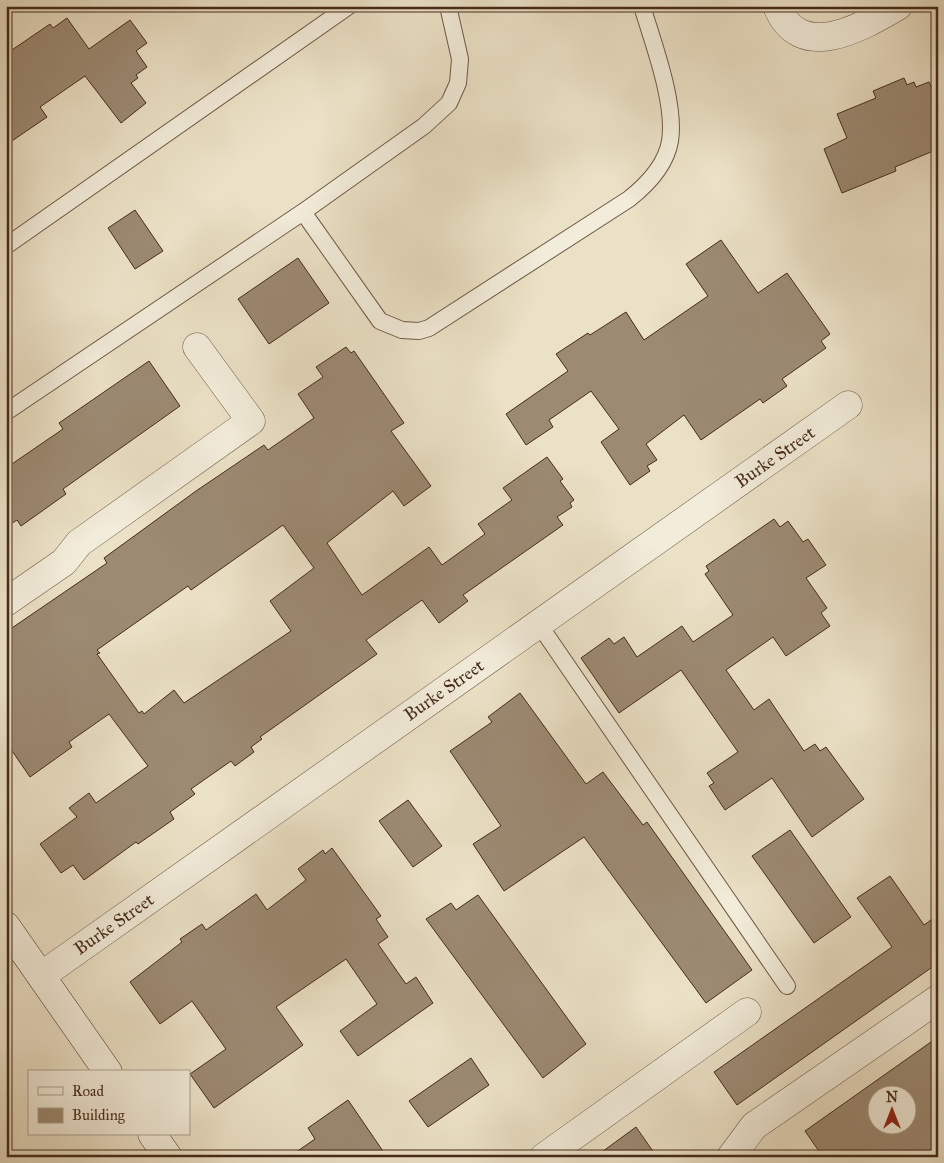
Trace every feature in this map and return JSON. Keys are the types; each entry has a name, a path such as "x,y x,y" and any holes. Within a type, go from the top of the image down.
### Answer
{"street":[{"path":"777,6 786,24 794,30 804,34 829,37 857,28 898,6"},
{"path":"6,602 64,562 79,543 251,422 197,347"},
{"name":"Burke Street","path":"41,976 848,405"},
{"path":"6,926 107,1070"},
{"path":"730,1157 754,1126 938,999"},
{"path":"544,1157 748,1012"},
{"path":"153,1136 168,1157"}],"lane":[{"path":"6,246 349,6"},
{"path":"6,412 402,144 449,103 455,94 460,71 457,43 448,6"},
{"path":"303,212 380,321 402,330 419,331 429,328 629,199 656,174 670,142 670,114 642,6"},
{"path":"538,623 787,986"}],"building":[{"path":"67,18 89,49 130,20 147,43 136,51 147,67 136,75 138,78 131,83 146,103 121,123 85,76 40,107 47,117 6,145 6,54 50,24 53,28"},
{"path":"904,78 907,85 914,82 916,87 929,82 932,88 938,85 938,149 895,167 896,171 842,193 824,149 847,138 837,114 876,98 873,91"},
{"path":"135,210 163,251 135,269 108,228"},
{"path":"721,240 758,293 787,273 830,334 821,341 826,348 782,379 787,386 763,403 760,399 701,440 684,415 646,444 657,460 647,466 650,471 630,485 601,442 619,429 591,391 549,420 553,427 526,445 506,414 568,371 556,354 588,333 590,335 626,312 644,340 708,296 686,264"},
{"path":"298,258 329,303 269,344 238,299"},
{"path":"346,347 351,353 354,351 404,423 391,431 431,486 404,506 393,491 327,543 362,595 429,547 442,565 485,534 478,524 512,500 503,488 547,457 563,479 560,481 574,500 570,503 572,507 557,517 563,525 463,595 468,601 439,623 422,600 366,640 377,654 260,737 262,739 251,747 254,752 235,766 231,761 191,789 195,794 170,812 174,819 138,844 136,842 84,880 73,865 61,873 40,844 77,817 69,808 89,793 96,803 148,766 109,714 69,742 72,747 30,777 6,742 6,632 107,563 104,558 196,491 264,445 268,450 314,418 298,394 323,377 316,367","holes":["283,525 314,568 270,601 291,631 184,703 174,690 144,714 142,711 139,713 97,654 100,653 97,650 188,586 191,590"]},
{"path":"149,361 180,406 63,489 66,494 21,526 17,520 6,527 6,468 63,429 59,423"},
{"path":"774,519 780,527 788,521 803,542 808,539 826,565 806,578 827,608 821,613 830,626 786,656 773,637 726,670 754,710 769,699 804,751 815,744 820,751 826,747 864,799 812,837 772,778 725,810 709,786 714,783 707,773 738,752 681,670 619,713 581,658 609,638 614,644 624,637 637,657 682,626 693,642 733,615 705,574 709,571 706,566"},
{"path":"520,693 586,784 603,772 643,825 647,822 752,970 706,1003 584,837 504,891 473,844 501,826 450,751 492,722 488,717"},
{"path":"408,800 442,846 413,867 379,821"},
{"path":"790,830 851,917 814,943 752,856"},
{"path":"332,848 381,916 376,919 388,937 378,944 406,984 416,977 433,1003 358,1056 340,1031 377,1004 346,959 276,1007 303,1045 214,1108 190,1074 226,1049 192,1001 160,1024 130,982 182,942 180,939 202,924 206,930 256,894 267,910 306,880 298,869 323,850 325,854"},
{"path":"890,876 924,925 938,915 938,963 737,1105 714,1072 892,947 857,898"},
{"path":"478,895 586,1044 543,1078 426,919 451,903 456,910"},
{"path":"938,1037 938,1157 823,1157 805,1131 866,1088 866,1136 916,1136 916,1086 869,1086"},
{"path":"471,1058 489,1085 428,1127 409,1101"},
{"path":"348,1100 387,1157 289,1157 315,1139 308,1128"},
{"path":"636,1127 657,1157 595,1157"}]}
